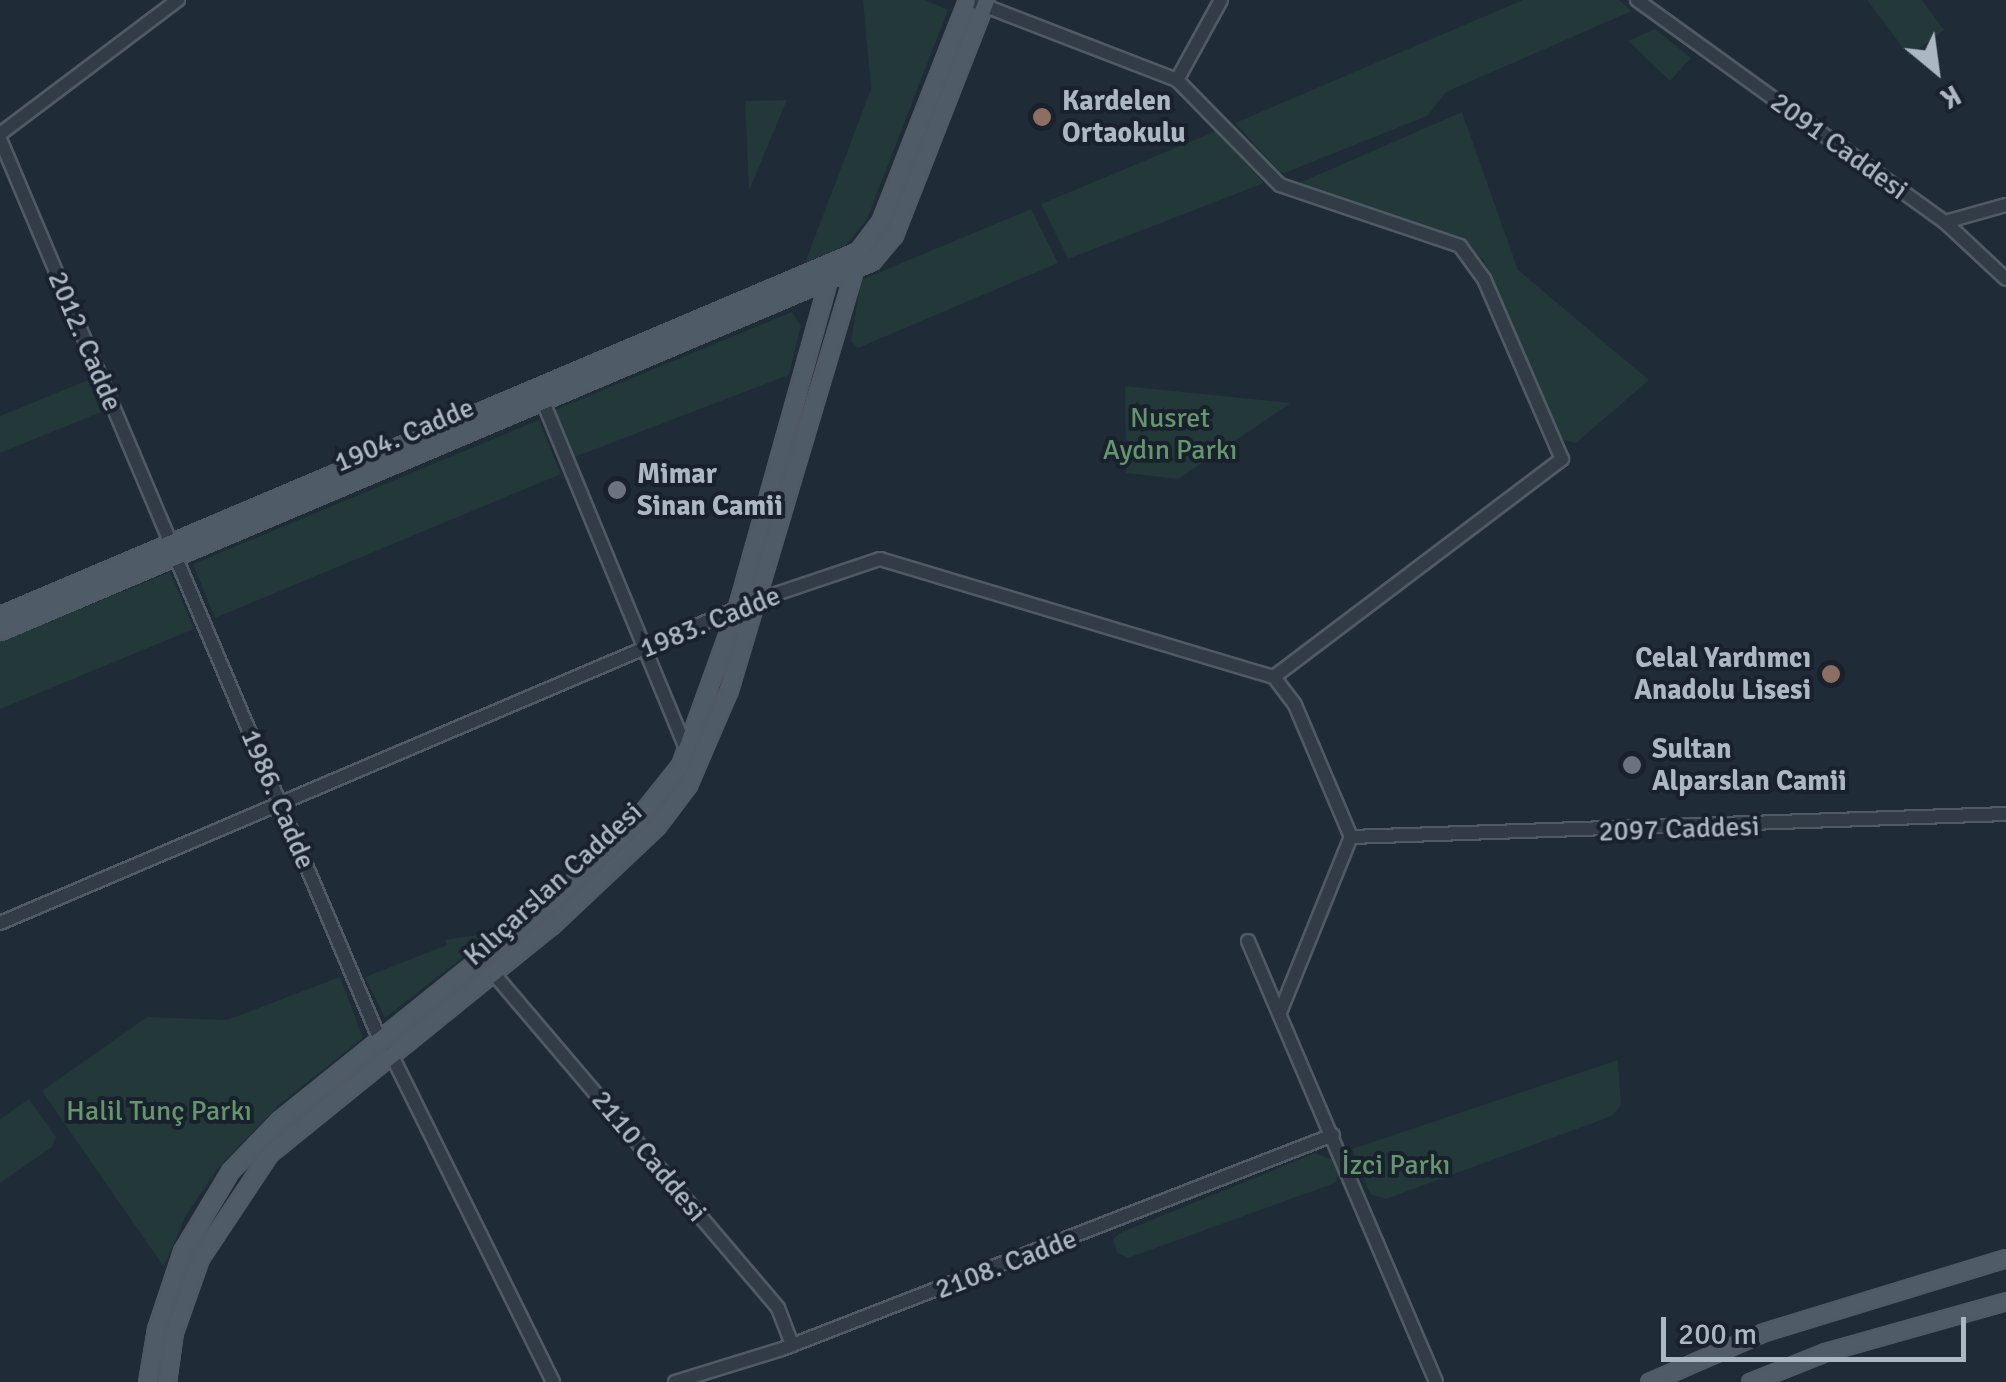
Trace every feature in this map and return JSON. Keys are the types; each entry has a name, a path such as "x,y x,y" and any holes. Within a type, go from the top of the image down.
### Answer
{"main road":[{"name":"1904. Cadde","path":"0,615 173,550 880,255 894,235 977,1"},
{"name":"Kılıçarslan Caddesi","path":"167,1382 184,1295 247,1180 290,1133 494,974 600,881 675,804 713,734 755,601 850,265"},
{"name":"Kılıçarslan Caddesi","path":"147,1382 170,1284 206,1204 279,1120 571,884 658,796 687,751 736,610 823,278"},
{"name":"1904. Cadde","path":"0,632 173,550"},
{"path":"380,1040 390,1054"},
{"path":"1649,1382 1764,1332 2006,1258"},
{"path":"1750,1382 1825,1352 2006,1301"}],"street":[{"path":"0,136 178,0"},
{"path":"1177,80 1221,0"},
{"name":"2091 Caddesi","path":"1636,0 1945,222 2006,279"},
{"path":"977,1 1177,80 1280,186 1471,254 1562,459 1274,677 1296,705 1351,837 1282,1010"},
{"name":"2012. Cadde","path":"0,136 173,550"},
{"path":"1945,222 2006,205"},
{"path":"540,397 687,751"},
{"name":"1986. Cadde","path":"173,550 380,1040"},
{"name":"1983. Cadde","path":"0,924 755,601 890,560 1274,677"},
{"name":"2097 Caddesi","path":"1351,837 2006,814"},
{"path":"1248,941 1282,1010 1436,1381"},
{"name":"2110 Caddesi","path":"494,974 778,1308 792,1345"},
{"path":"390,1054 554,1382"},
{"name":"2108. Cadde","path":"674,1382 792,1345 1334,1135"}],"green space":[{"path":"863,0 925,0 948,10 867,219 846,245 805,263 871,89"},
{"path":"1523,0 1619,0 1632,11 1446,92 1427,116 1282,174 1235,123"},
{"path":"1867,0 1922,0 1944,30 1909,56"},
{"path":"1655,29 1691,58 1670,81 1628,41"},
{"path":"787,100 749,191 745,101"},
{"path":"1462,112 1518,270 1649,380 1576,443 1560,439 1484,261 1463,240 1297,184"},
{"path":"1216,131 1264,183 1068,259 1041,204"},
{"path":"1031,209 1058,263 858,348 851,341 861,280"},
{"path":"792,312 801,326 789,375 572,458 552,411"},
{"path":"88,380 101,412 0,453 0,416"},
{"name":"Nusret Aydın Parkı","path":"1125,386 1291,403 1178,479 1126,473"},
{"path":"539,420 561,474 215,618 193,564"},
{"path":"170,572 194,629 0,709 0,642"},
{"path":"495,932 385,1018 365,977 447,945 445,940"},
{"name":"Halil Tunç Parkı","path":"340,977 363,1038 281,1103 218,1168 186,1215 164,1267 42,1091 147,1017 227,1020"},
{"name":"İzci Parkı","path":"1618,1060 1621,1105 1612,1116 1386,1199 1370,1194 1352,1149"},
{"path":"29,1099 56,1137 52,1147 0,1183 0,1119"},
{"name":"İzci Parkı","path":"1315,1153 1333,1160 1339,1175 1335,1183 1128,1258 1117,1253 1113,1239 1120,1233"}],"place":[{"name":"Kardelen Ortaokulu","path":"1042,117"},
{"name":"Mimar Sinan Camii","path":"617,490"},
{"name":"Celal Yardımcı Anadolu Lisesi","path":"1831,674"},
{"name":"Sultan Alparslan Camii","path":"1632,765"}]}
